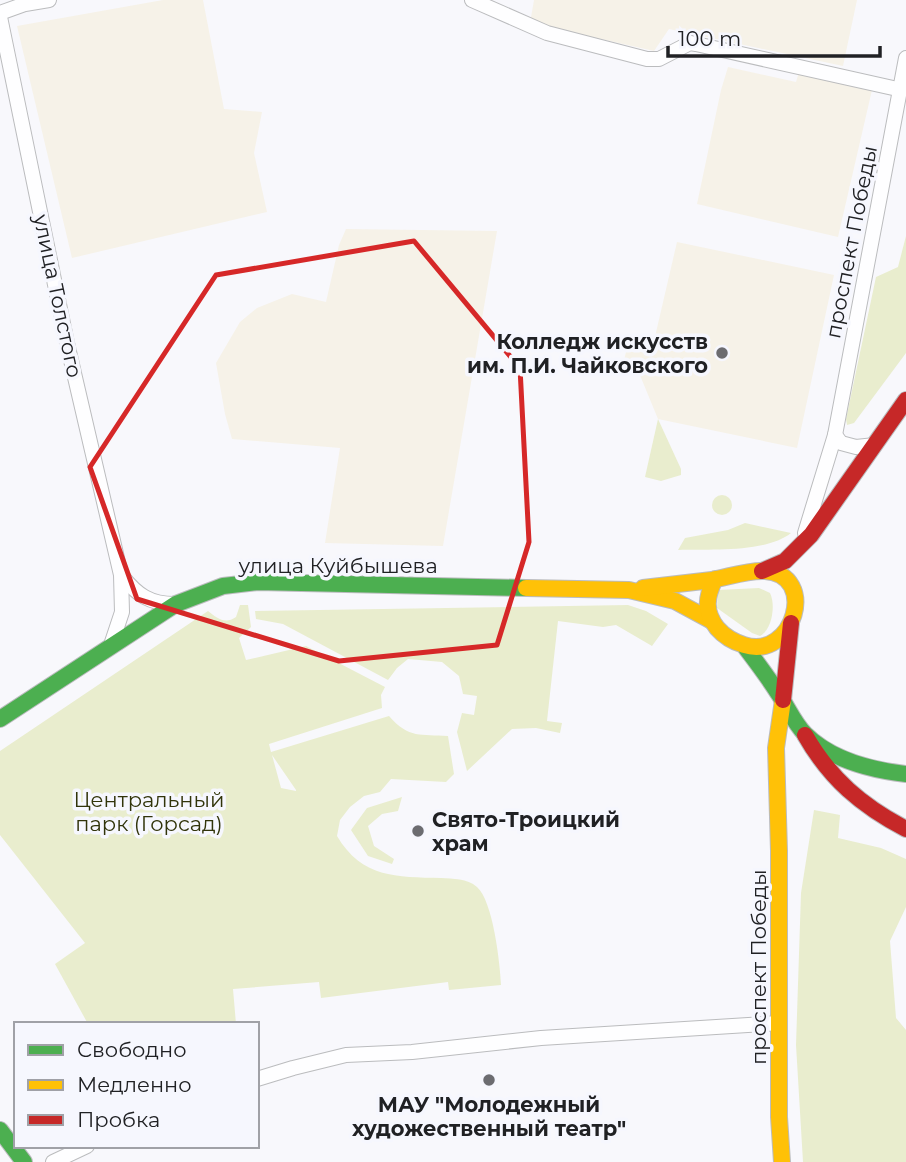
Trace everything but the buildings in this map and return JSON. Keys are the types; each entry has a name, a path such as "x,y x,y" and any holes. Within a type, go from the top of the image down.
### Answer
{"main road":[{"path":"762,571 785,561 801,547 906,400"},
{"path":"762,571 783,576 793,588 797,601 791,621 783,699"},
{"name":"улица Куйбышева","path":"0,719 176,604 223,586 258,582 629,590 762,571"},
{"path":"712,621 704,600 706,591 715,579"},
{"name":"улица Куйбышева","path":"629,590 675,601 712,621 723,633 746,648 804,733 823,748 842,757"},
{"path":"746,648 761,649 774,644 791,621"},
{"name":"проспект Победы","path":"782,1162 779,1117 776,748 783,699"},
{"path":"804,733 810,759 856,799 906,829"},
{"path":"776,772 778,764 842,757 881,770 906,774"},
{"path":"0,1130 24,1162"}],"street":[{"path":"0,15 25,4 49,0"},
{"path":"472,0 547,33 647,59 659,59 690,43 902,90"},
{"name":"улица Толстого","path":"0,15 67,343 121,575 122,612 111,646"},
{"name":"проспект Победы","path":"801,547 835,435 906,58"},
{"path":"835,435 841,443 856,447 875,445"},
{"path":"121,575 134,591 146,600 176,604"},
{"path":"259,1078 346,1055 412,1052 541,1038 780,1023"},
{"path":"53,1162 83,1148"}],"highlighted area":[{"path":"414,241 520,368 529,542 497,645 339,661 137,599 90,467 216,275"}],"shaded area":[{"path":"163,0 203,0 224,109 262,112 254,153 267,212 72,258 17,26"},
{"path":"534,0 857,0 843,66 669,29 654,51 530,23"},
{"path":"728,67 796,82 799,72 872,90 838,237 697,204"},
{"path":"346,229 497,231 443,546 325,543 340,448 232,439 216,363 240,322 257,308 292,294 326,302 339,245"},
{"name":"Колледж искусств им. П.И. Чайковского","path":"677,242 834,275 797,448 658,419 637,368 623,364 630,336 654,341"}],"green space":[{"path":"906,236 906,353 854,423 847,425 846,419 876,277 898,267"},
{"path":"658,419 681,469 681,475 661,481 645,477"},
{"path":"722,495 729,498 732,505 729,512 722,515 715,512 712,505 715,498"},
{"path":"745,523 791,533 753,547 678,550 685,538 728,530"},
{"path":"759,588 770,593 773,604 770,623 760,636 717,608 718,590"},
{"name":"Центральный парк (Горсад)","path":"240,605 248,605 251,627 239,638 246,660 306,646 385,687 381,695 382,708 269,744 271,752 389,716 409,732 448,736 454,774 446,782 391,779 380,792 364,796 350,807 340,820 337,836 357,860 382,872 409,877 460,880 477,887 483,894 491,918 501,985 449,990 448,982 321,998 319,982 233,989 236,1022 87,1022 55,964 85,943 0,835 0,751 208,611 218,618 236,617","holes":["272,755 296,790 281,788"]},
{"path":"628,605 646,611 668,624 652,646 616,625 603,627 558,621 547,721 562,723 560,733 536,728 512,729 467,771 457,732 462,713 474,715 477,696 463,694 459,676 442,662 408,659 388,680 283,624 256,619 255,611"},
{"path":"402,797 398,811 382,814 368,826 374,846 394,859 392,864 368,856 351,830 367,808"},
{"path":"814,810 840,815 838,838 881,848 906,859 906,907 890,941 896,1018 906,1030 906,1162 803,1162 796,1045 801,893"}],"traffic: fast":[{"path":"0,719 176,604 223,586 258,582 526,588"},
{"path":"746,648 797,725 815,743 852,762 906,774"},
{"path":"0,1130 24,1162"}],"traffic: slow":[{"path":"643,588 765,571 782,576 792,586 794,615 787,629 776,641 761,647 744,645 726,636 717,628 708,610 708,598 715,579"},
{"path":"526,588 629,590 675,601 712,621"},
{"path":"782,1162 779,1117 779,851 776,748 783,700"}],"traffic: jam":[{"path":"762,571 785,561 811,535 906,400"},
{"path":"783,700 791,623"},
{"path":"805,735 825,765 848,790 875,811 906,829"}],"place":[{"name":"Колледж искусств им. П.И. Чайковского","path":"722,353"},
{"name":"Свято-Троицкий храм","path":"418,831"},
{"name":"МАУ \"Молодежный художественный театр\"","path":"489,1080"}]}
